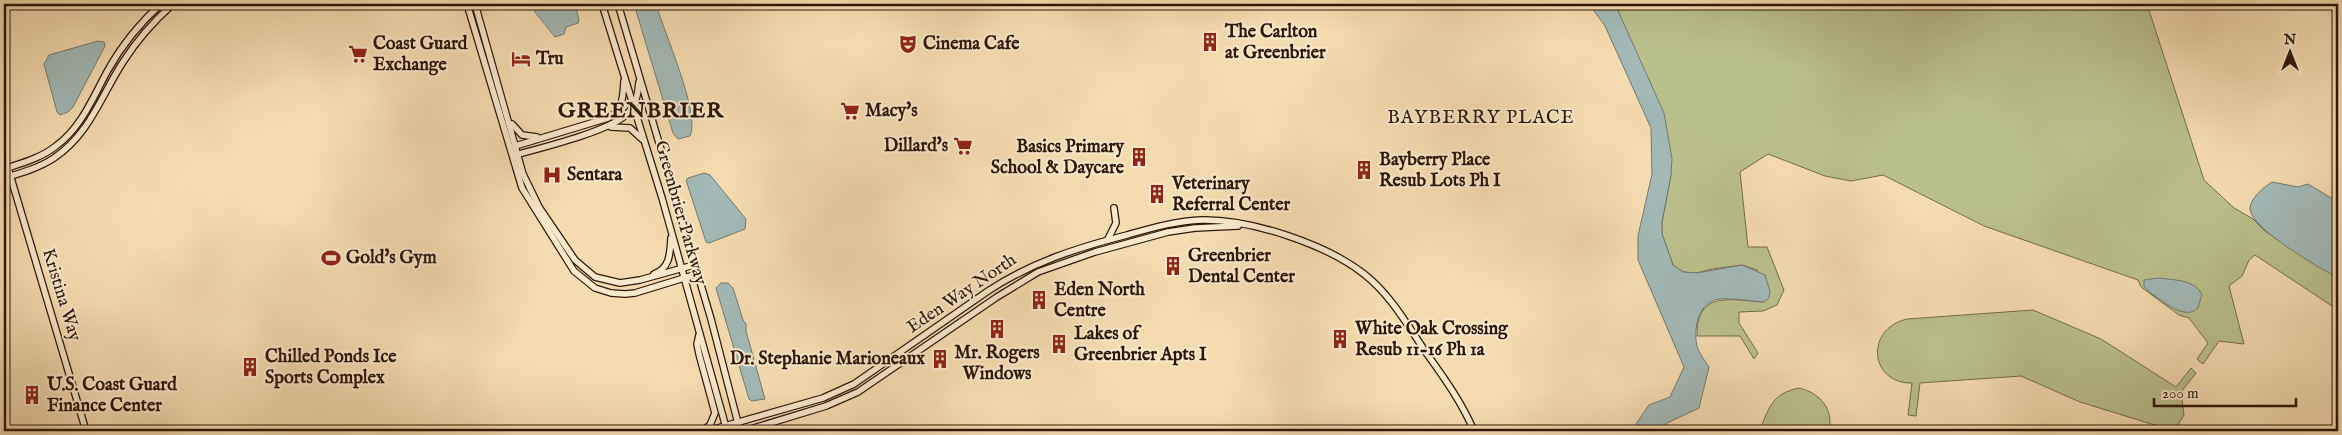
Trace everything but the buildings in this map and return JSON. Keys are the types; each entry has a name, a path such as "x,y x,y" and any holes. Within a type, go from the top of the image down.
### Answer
{"street":[{"path":"6,168 40,156 57,145 76,127 118,54 144,21 161,4"},
{"path":"7,177 39,166 54,158 80,136 90,122 122,62 147,29 173,4"},
{"path":"466,4 508,148 522,188 568,263 584,281 603,291 625,294 635,293 697,274"},
{"path":"475,4 526,182 539,207 579,265 590,274 608,281 620,283 640,280 694,265"},
{"name":"Greenbrier Parkway","path":"602,4 671,231 727,429"},
{"name":"Greenbrier Parkway","path":"618,4 697,274 738,423 742,431"},
{"path":"508,148 608,118 615,114 622,103 624,77"},
{"path":"511,156 600,129 622,119 633,107 637,96 639,77"},
{"path":"508,117 514,128 522,135 542,138"},
{"path":"600,129 627,127 643,140"},
{"name":"Kristina Way","path":"6,168 7,177 86,431"},
{"path":"1107,240 1116,223 1114,208"},
{"name":"Eden Way North","path":"707,431 727,429 738,423 823,398 854,384 1010,277 1057,255 1107,240 1190,221 1225,221 1302,240 1364,274 1386,295 1457,397 1474,431"},
{"name":"Eden Way North","path":"742,431 826,406 858,392 997,297 1038,272 1082,256 1168,232 1195,228 1246,226"},
{"path":"640,280 659,272 666,266 670,256 671,231"},
{"path":"700,333 697,344 715,413 710,425 702,431"}],"green space":[{"path":"1615,4 2147,4 2204,180 2234,208 2253,219 2265,231 2338,278 2338,310 2255,255 2249,260 2242,276 2229,286 2244,344 2219,341 2203,364 2197,359 2208,343 2189,318 2179,315 2141,287 2138,280 1984,226 1883,175 1851,181 1825,176 1768,154 1740,172 1748,247 1767,247 1784,290 1777,305 1763,311 1739,312 1739,323 1758,353 1754,359 1740,336 1697,336 1698,321 1702,311 1709,304 1728,300 1763,302 1757,270 1742,265 1697,273 1683,272 1673,265 1662,234 1662,222 1671,175"},
{"path":"2033,310 2101,339 2176,387 2191,368 2196,373 2181,392 2184,415 2174,431 2080,402 2021,376 1920,383 1916,416 1908,415 1912,383 1898,381 1887,375 1881,366 1878,355 1879,344 1884,333 1893,325 1907,319"},
{"path":"1799,388 1807,390 1824,403 1829,416 1829,431 1759,431 1769,408 1777,398 1782,394"}],"water":[{"path":"533,4 575,4 578,23 566,27 564,34 555,37 535,12"},
{"path":"634,4 656,4 686,91 692,125 690,136 678,139 673,133"},
{"path":"1589,4 1615,4 1664,113 1672,159 1671,175 1662,222 1662,234 1673,265 1683,272 1697,273 1742,265 1765,275 1770,291 1769,298 1764,302 1720,299 1713,301 1702,310 1697,324 1696,339 1699,351 1709,367 1699,408 1665,424 1661,431 1638,431 1636,424 1649,405 1670,397 1684,367 1638,260 1638,236 1652,174 1651,128 1605,26"},
{"path":"98,41 104,42 105,46 73,107 68,112 60,115 57,112 44,64 49,55"},
{"path":"704,173 710,175 746,219 745,229 709,243 706,242 686,180"},
{"path":"2272,182 2298,187 2308,184 2338,202 2338,278 2274,237 2253,217 2250,209 2252,201"},
{"path":"2158,278 2182,281 2193,285 2202,294 2198,308 2193,312 2180,311 2148,291 2144,286 2144,280"},
{"path":"721,283 728,283 733,288 746,324 746,331 765,399 752,401 749,399 716,288"}],"place":[{"name":"The Carlton at Greenbrier","path":"1210,42"},
{"name":"Cinema Cafe","path":"908,44"},
{"name":"Coast Guard Exchange","path":"358,54"},
{"name":"Tru","path":"521,59"},
{"name":"Macy's","path":"850,111"},
{"name":"Dillard's","path":"963,146"},
{"name":"Basics Primary School & Daycare","path":"1139,157"},
{"name":"Bayberry Place Resub Lots Ph I","path":"1364,170"},
{"name":"Sentara","path":"552,175"},
{"name":"Veterinary Referral Center","path":"1157,194"},
{"name":"Gold's Gym","path":"331,258"},
{"name":"Greenbrier Dental Center","path":"1173,266"},
{"name":"Eden North Centre","path":"1039,300"},
{"name":"Mr. Rogers Windows","path":"997,329"},
{"name":"White Oak Crossing Resub 11-16 Ph 1a","path":"1340,339"},
{"name":"Lakes of Greenbrier Apts I","path":"1059,344"},
{"name":"Dr. Stephanie Marioneaux","path":"940,359"},
{"name":"Chilled Ponds Ice Sports Complex","path":"250,367"},
{"name":"U.S. Coast Guard Finance Center","path":"32,395"}],"district":[{"name":"GREENBRIER","path":"641,111"},
{"name":"BAYBERRY PLACE","path":"1481,118"}]}
